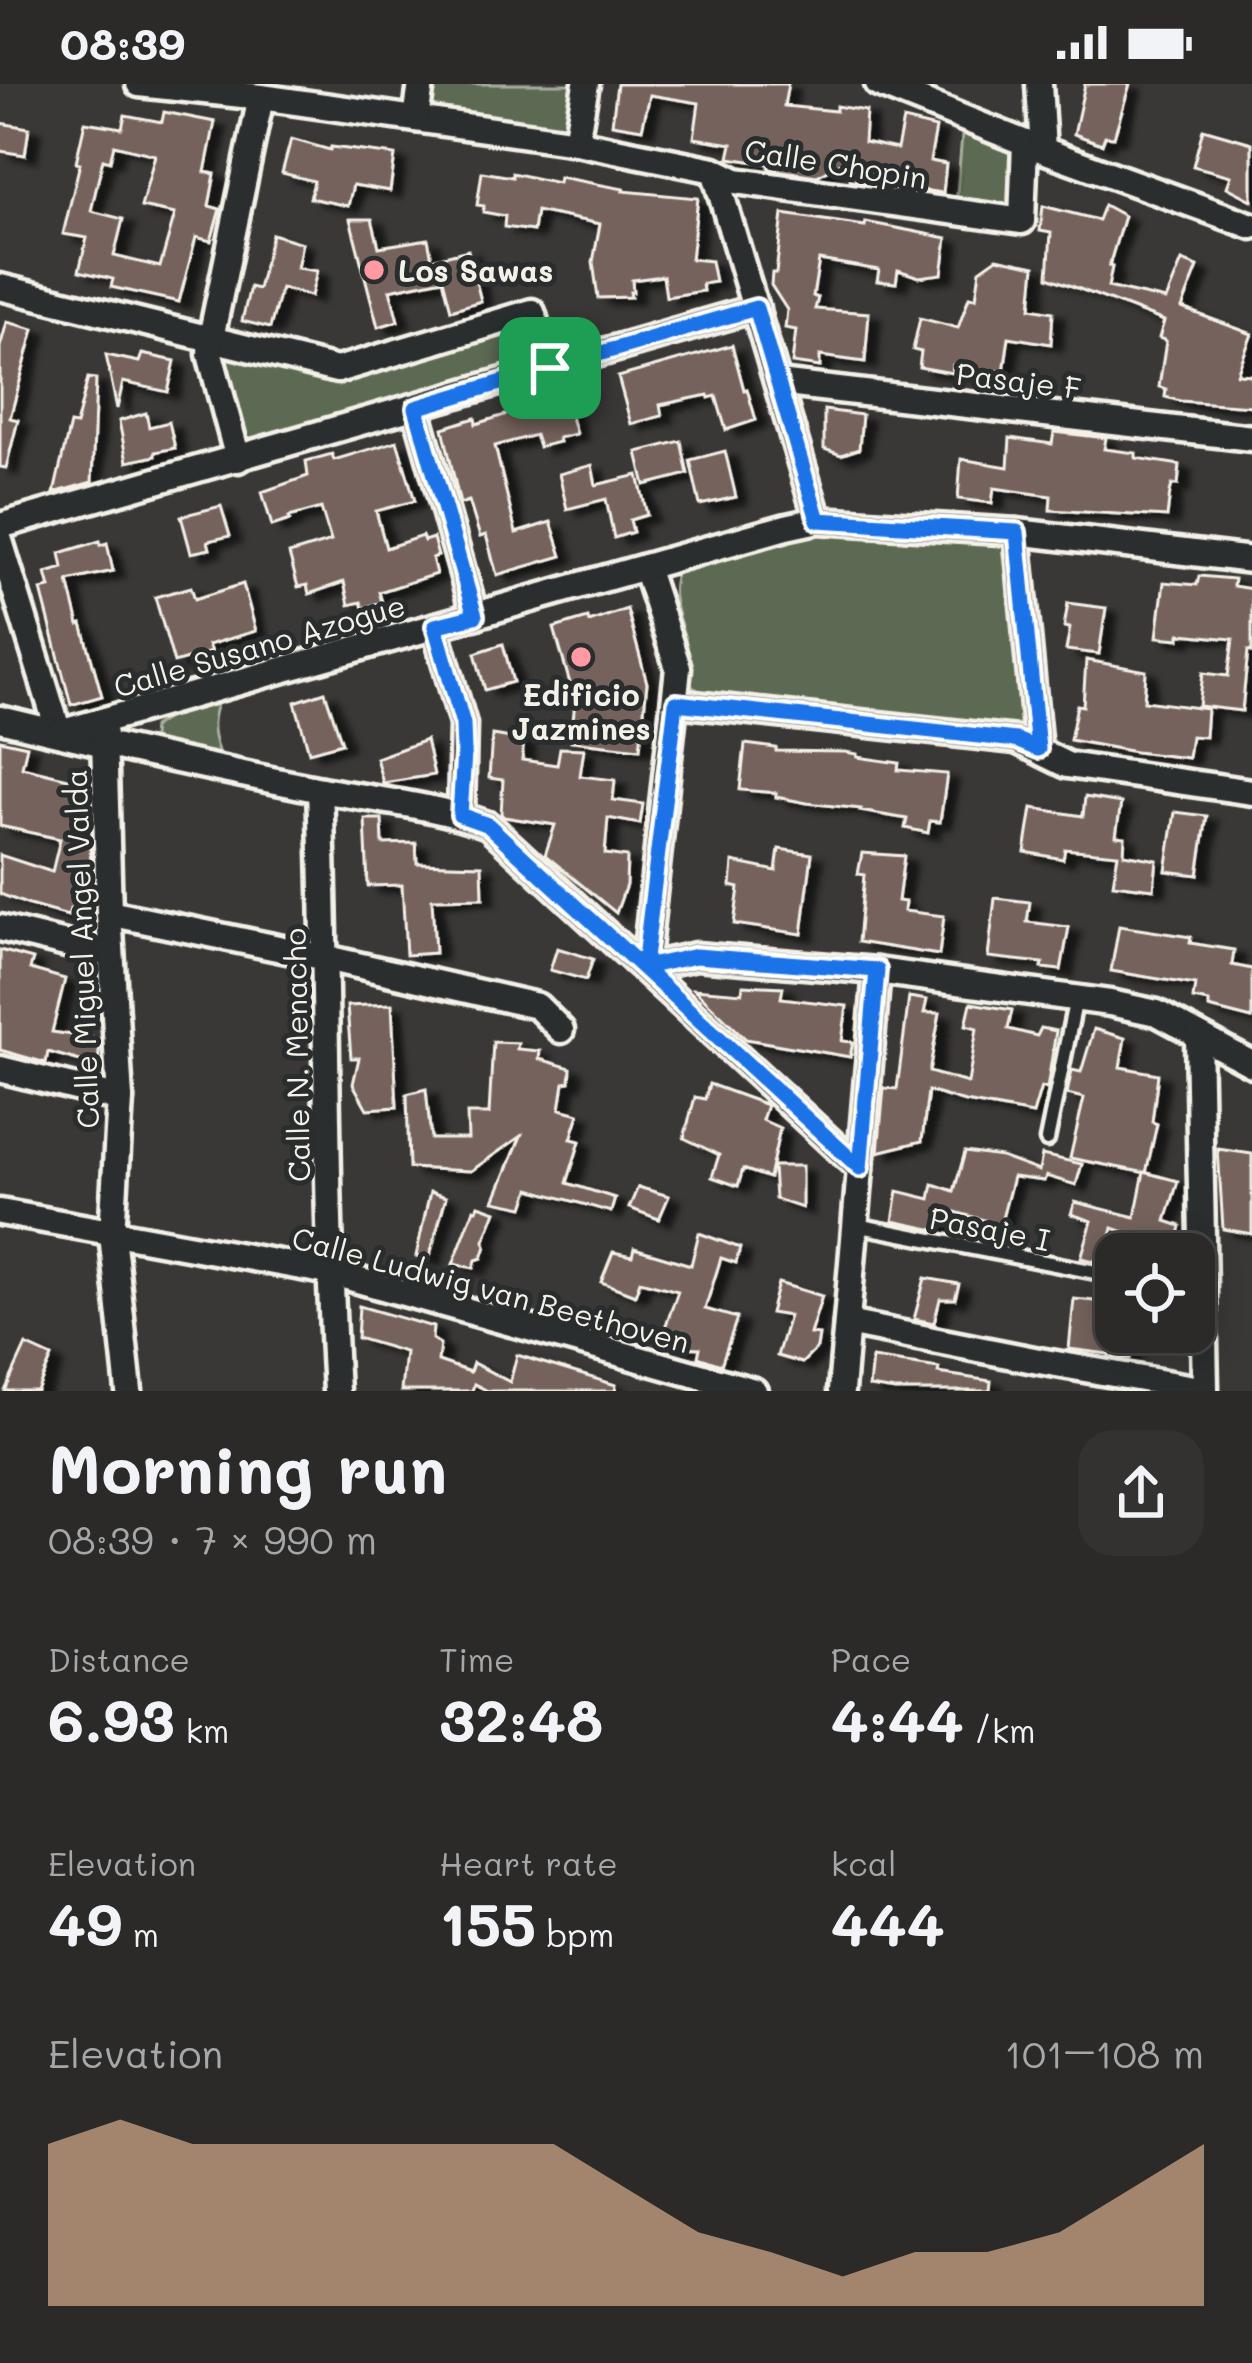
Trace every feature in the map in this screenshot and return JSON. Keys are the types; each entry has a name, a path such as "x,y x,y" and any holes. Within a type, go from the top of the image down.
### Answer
{"street":[{"name":"Calle Chopin","path":"139,84 576,142 714,170 736,181 1022,221 1034,147"},
{"path":"416,118 421,84"},
{"path":"576,142 586,84"},
{"path":"878,84 1252,226"},
{"path":"1034,147 1040,84"},
{"path":"238,459 210,354 211,338 262,97"},
{"path":"714,170 818,520"},
{"path":"0,287 337,370 532,312 550,368"},
{"path":"0,526 756,308"},
{"name":"Pasaje F","path":"778,382 1252,438"},
{"path":"416,408 475,616"},
{"name":"Calle Susano Azogue","path":"104,733 435,626 818,520 1017,532 1252,560"},
{"path":"1017,532 1038,749"},
{"name":"Calle Miguel Angel Valda","path":"0,542 59,733"},
{"path":"644,567 678,668 644,967"},
{"path":"435,626 463,724 460,815"},
{"path":"676,703 1016,740 1067,765 1252,793"},
{"path":"0,718 59,733 104,733 320,790 460,815 488,825 860,1168"},
{"name":"Calle Miguel Angel Valda","path":"104,733 120,1099 112,1234 129,1391"},
{"name":"Calle N. Menacho","path":"320,790 329,1272 336,1391"},
{"path":"109,913 537,1006 561,1030"},
{"path":"0,928 111,955"},
{"path":"644,967 696,956 877,970 1076,997 1157,1013 1252,1064"},
{"path":"841,1391 877,970"},
{"path":"1198,1036 1199,1233"},
{"path":"0,1069 120,1099"},
{"name":"Calle Ludwig van Beethoven","path":"0,1212 329,1272 712,1385 754,1391"},
{"path":"847,1323 1205,1390 1203,1353"}],"lane":[{"path":"1047,1140 1076,997"},
{"name":"Pasaje I","path":"855,1225 1095,1272"}],"green space":[{"path":"428,84 575,84 565,130 432,115 425,101"},
{"path":"963,124 1011,148 1014,204 1010,210 956,203"},
{"path":"514,326 527,332 532,342 534,351 525,365 250,442 244,436 223,364 230,353 342,378"},
{"path":"842,526 1003,540 1008,545 1021,730 706,695 691,686 688,651 674,598 678,569 788,536"},
{"path":"218,702 213,731 221,759 156,745 153,727 174,714"}],"building":[{"path":"617,84 788,84 784,106 866,111 864,142 897,149 903,120 936,128 930,161 946,164 943,193 850,180 854,156 817,176 729,158 732,144 694,138 699,103 650,95 642,129 612,124"},
{"path":"1085,84 1130,84 1114,137 1105,136 1102,144 1074,134"},
{"path":"164,112 215,122 205,172 215,174 209,206 220,209 211,241 196,237 179,302 111,287 113,279 79,271 87,238 63,234 85,122 122,128 125,115 162,122","holes":["114,145 155,155 141,207 175,214 160,267 114,256 123,219 91,211 103,159 110,161"]},
{"path":"0,123 29,128 25,155 0,151"},
{"path":"1203,129 1252,143 1252,200 1227,187 1231,176 1193,166"},
{"path":"291,139 330,150 395,155 390,191 353,185 348,206 310,198 314,181 282,173"},
{"path":"482,172 558,183 559,177 623,191 698,198 691,259 711,261 715,282 702,284 703,291 666,297 663,276 632,280 631,297 598,298 593,262 600,224 536,211 533,231 504,227 505,216 483,212 484,206 477,205"},
{"path":"1104,205 1124,216 1109,266 1108,287 1166,300 1182,261 1198,267 1182,308 1252,334 1237,374 1252,375 1252,406 1165,397 1166,389 1159,387 1166,341 1159,338 1164,321 1048,277 1051,233 1040,231 1043,206 1098,220"},
{"path":"783,214 865,226 866,222 947,238 942,274 919,277 898,270 896,283 877,281 879,270 819,260 815,309 869,313 865,362 820,356 820,367 792,363 796,330 785,328 787,310 771,285"},
{"path":"350,219 372,219 379,247 428,239 432,259 468,250 481,301 451,310 443,279 390,290 398,321 378,327"},
{"path":"272,234 302,243 297,268 317,271 311,296 281,288 270,328 242,321 250,287 258,289"},
{"path":"997,258 1035,266 1031,308 1053,312 1051,344 1009,337 1004,372 990,370 989,374 953,365 952,373 919,367 921,352 913,350 920,318 958,328 969,297 976,298 980,270"},
{"path":"7,322 34,329 10,418 18,420 6,468 0,467 0,347"},
{"path":"732,345 756,420 726,430 716,396 708,395 660,405 662,416 631,424 618,377"},
{"path":"142,354 175,361 168,392 123,382 117,409 106,355 139,362"},
{"path":"88,378 96,379 92,482 54,493 70,424 76,425"},
{"path":"565,396 576,434 539,447 535,435 495,446 516,533 551,522 562,556 497,575 486,535 480,537 469,501 460,504 443,428 475,418 476,424"},
{"path":"824,410 862,415 859,449 841,455 824,449"},
{"path":"146,413 149,427 169,422 175,448 127,462 119,421"},
{"path":"1054,432 1106,438 1104,449 1180,465 1167,517 1050,510 1051,496 994,488 992,503 958,499 961,459 1008,467 1010,438 1052,444"},
{"path":"397,441 415,501 376,511 386,548 422,536 424,541 433,538 436,574 379,592 382,602 363,608 361,602 349,605 344,582 309,594 307,585 298,587 289,554 331,541 321,508 272,526 262,492 308,476 306,461 332,454 334,460"},
{"path":"681,441 688,474 645,485 637,452"},
{"path":"725,451 736,497 700,505 690,460"},
{"path":"592,465 596,485 638,475 647,515 630,520 633,532 614,538 606,499 567,509 559,474"},
{"path":"221,506 230,536 208,541 210,549 191,553 181,516"},
{"path":"107,543 113,571 68,581 102,696 71,705 41,590 50,588 46,573 63,568 60,553"},
{"path":"1199,576 1234,579 1233,586 1252,589 1252,652 1248,651 1242,711 1199,706 1203,673 1228,676 1233,639 1180,634 1180,639 1157,637 1164,582 1197,585"},
{"path":"243,584 256,631 208,645 211,652 174,663 155,597 191,587 195,599"},
{"path":"1068,603 1106,608 1099,654 1066,650"},
{"path":"627,609 647,683 640,749 571,741 575,701 554,628"},
{"path":"503,644 513,682 485,690 475,653"},
{"path":"1086,660 1146,671 1144,701 1207,709 1205,737 1191,736 1188,758 1070,740 1077,705 1083,706"},
{"path":"325,692 342,743 309,752 295,702"},
{"path":"492,735 524,740 522,760 557,765 560,748 584,749 580,776 615,780 613,800 643,804 640,824 608,818 605,854 627,857 626,885 616,913 545,855 555,825 501,814 503,780 489,778"},
{"path":"0,740 27,746 22,767 89,783 80,838 90,840 92,893 87,914 70,909 68,916 0,894 0,855 52,872 60,839 0,826"},
{"path":"426,740 434,775 383,783 376,758"},
{"path":"745,744 776,751 845,752 899,763 898,770 947,774 940,822 930,821 928,833 905,828 907,819 740,790"},
{"path":"1085,797 1121,803 1116,836 1125,837 1124,854 1157,860 1154,889 1113,884 1118,854 1065,849 1063,859 1025,852 1032,808 1083,816"},
{"path":"1175,812 1207,816 1198,875 1166,871"},
{"path":"365,819 382,819 383,844 416,843 417,863 482,865 483,898 432,899 435,953 406,955 402,885 368,886"},
{"path":"779,849 812,854 802,934 734,924 739,888 731,886 733,862 776,871"},
{"path":"862,853 904,856 898,901 905,902 904,911 944,916 939,955 858,942"},
{"path":"995,898 1030,902 1027,922 1069,927 1061,970 1042,968 1043,963 988,957"},
{"path":"1119,926 1191,937 1190,943 1234,950 1232,965 1252,969 1252,1019 1193,999 1195,985 1111,971"},
{"path":"557,948 593,959 586,980 550,970"},
{"path":"0,950 33,959 30,969 65,979 52,1032 100,1039 98,1066 48,1052 46,1063 0,1050"},
{"path":"743,985 783,987 781,998 847,1006 842,1041 853,1042 850,1057 746,1039 694,989 742,993"},
{"path":"909,997 927,1000 924,1013 940,1013 929,1072 968,1083 977,1028 966,1025 971,1003 1012,1010 1008,1029 1037,1036 1041,1028 1056,1031 1047,1089 1041,1087 1033,1114 928,1091 922,1141 878,1152 884,1088 897,1089"},
{"path":"392,1004 397,1107 367,1109 353,1084 359,1058 351,1058 347,1006"},
{"path":"1094,1029 1125,1038 1120,1067 1158,1074 1152,1122 1157,1124 1146,1173 1070,1158 1084,1098 1067,1094 1072,1070 1081,1072"},
{"path":"493,1042 518,1043 517,1049 540,1051 539,1059 571,1068 560,1109 579,1114 571,1139 580,1141 567,1183 615,1198 611,1212 530,1189 524,1207 494,1201 521,1136 471,1171 409,1168 407,1094 426,1089 431,1139 468,1139 467,1114 489,1114"},
{"path":"709,1084 767,1105 762,1120 780,1128 769,1178 743,1169 738,1186 712,1177 719,1155 684,1138 695,1097 705,1099"},
{"path":"1218,1149 1252,1154 1252,1234 1223,1229"},
{"path":"965,1152 1001,1157 1039,1171 1042,1155 1082,1164 1076,1185 1046,1176 1044,1181 1013,1177 999,1230 982,1225 984,1220 945,1209 940,1231 893,1221 898,1191 930,1199 933,1184 954,1191"},
{"path":"773,1166 802,1166 802,1208 775,1199"},
{"path":"1144,1172 1178,1181 1166,1221 1181,1226 1179,1233 1127,1233 1113,1228 1112,1233 1095,1233 1095,1261 1081,1258 1092,1221 1071,1214 1075,1202 1135,1217"},
{"path":"638,1187 669,1196 659,1219 629,1208"},
{"path":"430,1192 446,1197 429,1259 416,1256"},
{"path":"479,1205 496,1211 482,1258 474,1268 453,1264 474,1209"},
{"path":"699,1233 740,1248 736,1263 721,1258 705,1309 737,1318 721,1365 698,1357 700,1348 674,1347 670,1338 662,1336 678,1291 640,1281 635,1295 601,1282 613,1252 632,1256 634,1248 691,1265"},
{"path":"925,1278 959,1284 955,1299 940,1299 934,1323 914,1319"},
{"path":"778,1283 822,1296 810,1334 819,1335 817,1348 802,1363 777,1356 789,1316 770,1313"},
{"path":"1074,1299 1095,1301 1095,1352 1069,1349"},
{"path":"359,1306 433,1327 432,1339 440,1344 438,1361 470,1372 473,1363 510,1382 517,1355 616,1385 615,1391 488,1391 474,1384 472,1391 401,1391 405,1352 357,1338"},
{"path":"26,1345 52,1357 37,1391 5,1391"},
{"path":"1101,1353 1130,1353 1130,1358 1109,1357"},
{"path":"872,1358 991,1381 990,1391 869,1387"}],"place":[{"name":"Los Sawas","path":"374,270"},
{"name":"Edificio Jazmines","path":"581,657"}],"route":[{"path":"756,308 818,520 1017,532 1038,749 1016,740 676,703 644,967 696,956 877,970 860,1168 488,825 460,815 463,724 435,626 475,616 416,408 550,368 756,308"}]}
